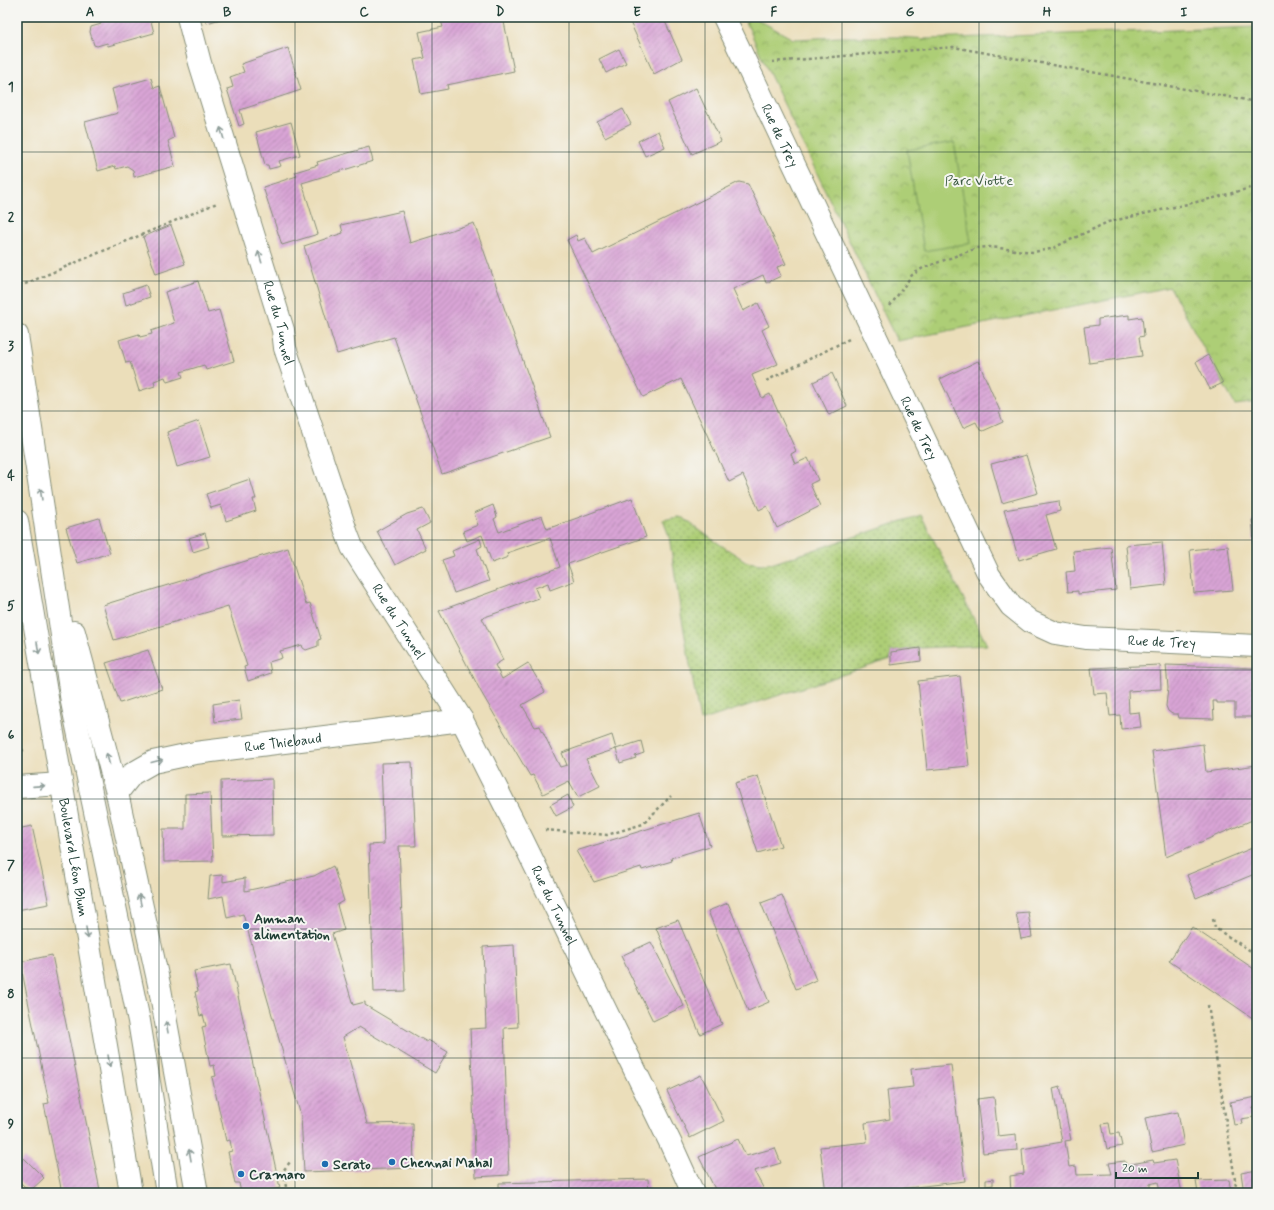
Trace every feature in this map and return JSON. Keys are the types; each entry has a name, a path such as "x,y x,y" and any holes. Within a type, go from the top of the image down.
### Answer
{"street":[{"name":"Rue du Tunnel","path":"188,17 200,63 283,330 285,348 352,547 462,720 522,839 670,1142 692,1193"},
{"name":"Rue de Trey","path":"724,17 989,574 1011,606 1031,622 1055,634 1086,638 1257,646"},
{"path":"17,335 72,702"},
{"path":"18,530 72,702"},
{"name":"Boulevard Léon Blum","path":"18,530 131,1193"},
{"path":"47,532 117,793 160,989 198,1193"},
{"name":"Boulevard Léon Blum","path":"72,702 138,1021 167,1193"},
{"name":"Rue Thiebaud","path":"117,793 132,774 152,762 195,753 462,720"},
{"path":"17,787 61,784"}],"path":[{"path":"766,62 953,47 1257,102"},
{"path":"887,310 912,276 923,268 977,248 1033,252 1051,249 1108,222 1214,198 1257,186"},
{"path":"25,284 223,200"},
{"path":"766,381 872,327"},
{"path":"17,752 24,750"},
{"path":"541,830 607,836 643,824 671,796"},
{"path":"1213,919 1215,928 1257,955"},
{"path":"1208,1005 1237,1193"},
{"path":"286,1187 283,1171 290,1162"}],"green space":[{"name":"Parc Viotte","path":"744,17 753,17 793,39 897,37 928,39 1257,27 1257,402 1235,405 1170,287 897,341 762,58"},
{"path":"954,142 971,243 924,251 907,150"},
{"path":"921,515 987,645 920,648 891,652 891,659 700,721 669,536 663,520 678,517 683,518 747,562 761,564 774,563"}],"building":[{"path":"99,17 150,17 154,33 108,46 107,43 97,46 94,45 90,32 91,27 101,24"},
{"path":"205,17 227,17 207,23"},
{"path":"440,17 503,17 514,71 447,85 448,89 421,94 414,60 425,58 419,32 443,27"},
{"path":"635,17 663,17 682,59 654,74 629,20"},
{"path":"288,48 301,90 240,110 244,124 239,126 227,89 233,87 230,77 244,72 241,64"},
{"path":"619,49 626,63 606,73 599,59"},
{"path":"151,78 154,88 160,86 174,138 168,141 175,166 134,177 133,170 127,166 116,169 115,166 98,171 85,122 118,113 112,89"},
{"path":"696,88 721,141 692,154 668,102"},
{"path":"623,109 631,124 605,137 597,122"},
{"path":"291,122 300,155 279,161 281,166 269,169 268,165 265,165 256,132"},
{"path":"658,131 665,147 645,156 638,141"},
{"path":"369,147 373,161 302,183 318,234 282,245 263,187 297,176 295,172 318,165 317,162"},
{"path":"739,182 748,184 786,264 777,267 781,276 766,283 763,275 733,289 743,311 758,303 769,326 762,330 778,364 752,375 762,398 770,394 796,451 791,454 795,464 808,458 818,480 810,484 820,506 777,528 767,506 759,510 743,475 729,482 681,379 643,397 567,240 576,235 578,241 585,238 593,254"},
{"path":"402,211 410,243 474,223 550,437 442,474 394,337 337,354 304,246 343,233 341,225"},
{"path":"171,225 185,264 156,274 143,237"},
{"path":"198,281 208,313 219,310 234,361 206,370 204,365 181,372 183,377 167,382 165,377 154,381 155,386 139,391 130,362 126,363 119,340 139,334 140,337 152,334 151,331 174,323 165,292"},
{"path":"146,285 150,297 126,305 123,293"},
{"path":"1129,315 1129,319 1142,317 1144,336 1139,337 1142,356 1089,363 1084,327 1098,325 1098,319"},
{"path":"1208,355 1223,383 1210,389 1196,362"},
{"path":"978,361 1000,411 999,412 1003,422 983,431 980,430 976,422 963,428 940,379"},
{"path":"832,373 847,406 829,415 813,382"},
{"path":"199,421 210,457 177,467 167,432"},
{"path":"1026,455 1038,493 1002,503 991,464"},
{"path":"250,479 256,499 253,499 256,511 226,521 221,505 211,508 206,494"},
{"path":"632,498 646,537 568,564 574,581 550,590 548,583 535,588 539,598 482,618 503,660 495,665 502,679 528,663 545,692 522,705 535,727 540,726 560,767 567,765 562,753 612,735 616,749 586,759 600,786 578,797 569,781 543,794 533,775 530,776 481,692 439,611 560,567 550,538 507,553 508,557 492,563 482,535 467,541 463,531 478,525 474,513 493,505 497,517 494,519 499,532 542,516 547,529"},
{"path":"1059,501 1060,511 1046,515 1056,549 1019,560 1004,510"},
{"path":"423,509 430,523 417,530 426,549 395,565 377,531 407,514"},
{"path":"99,518 110,553 77,563 66,528"},
{"path":"1257,519 1257,564 1256,564 1252,520"},
{"path":"205,533 209,547 193,552 189,538"},
{"path":"480,539 482,546 477,549 489,581 454,593 442,560 454,556 452,551"},
{"path":"1162,542 1166,585 1130,589 1126,545"},
{"path":"1228,546 1233,590 1194,593 1190,550"},
{"path":"1111,547 1116,590 1078,594 1078,591 1068,592 1066,572 1075,571 1073,551"},
{"path":"288,548 306,604 310,603 321,639 318,640 318,646 306,650 302,645 280,651 282,658 269,662 271,673 248,681 244,667 247,666 228,606 114,640 103,605"},
{"path":"920,648 921,661 891,665 891,652"},
{"path":"148,650 162,689 120,703 106,663"},
{"path":"1160,665 1161,689 1128,691 1129,713 1139,712 1141,727 1121,729 1120,715 1110,716 1107,693 1094,694 1091,668"},
{"path":"1166,665 1257,668 1256,717 1235,717 1235,703 1217,703 1217,701 1213,701 1214,719 1179,718 1178,714 1172,714 1168,711 1166,706 1168,688"},
{"path":"960,676 969,766 927,770 918,681"},
{"path":"239,700 242,719 215,722 213,704"},
{"path":"641,741 644,753 635,756 636,758 620,763 616,749"},
{"path":"1203,744 1206,772 1257,765 1257,818 1166,857 1152,751"},
{"path":"412,762 416,846 399,846 405,991 374,992 369,845 384,844 381,763"},
{"path":"758,776 781,846 758,853 735,783"},
{"path":"272,779 273,835 222,836 221,781"},
{"path":"210,793 213,861 164,862 163,829 185,829 185,794"},
{"path":"568,795 573,807 556,816 550,805"},
{"path":"699,813 710,846 671,858 672,861 642,870 641,867 594,882 576,851"},
{"path":"32,826 49,904 17,910 17,829"},
{"path":"1257,846 1257,873 1196,898 1187,875"},
{"path":"333,866 344,901 337,905 344,930 332,934 353,1005 365,1002 365,1005 427,1042 428,1040 448,1052 435,1073 359,1027 343,1037 367,1124 413,1123 414,1168 304,1172 301,1116 243,914 227,918 223,896 208,899 210,876 223,875 223,882 245,878 245,891 314,876"},
{"path":"782,895 816,980 796,989 761,903"},
{"path":"728,903 769,1002 748,1011 708,911"},
{"path":"1028,912 1032,937 1021,939 1016,913"},
{"path":"678,920 722,1024 700,1034 656,928"},
{"path":"1192,927 1257,971 1257,1021 1169,961"},
{"path":"651,942 684,1006 653,1021 621,956"},
{"path":"514,945 518,1027 504,1028 509,1175 476,1177 470,1029 486,1028 483,947"},
{"path":"52,955 100,1190 86,1193 62,1193 44,1104 49,1103 20,962"},
{"path":"231,964 280,1188 267,1191 268,1193 241,1193 239,1183 235,1183 228,1152 232,1151 230,1140 226,1141 212,1077 216,1076 214,1065 210,1066 202,1027 206,1026 203,1015 200,1016 195,992 198,991 194,971"},
{"path":"951,1065 965,1181 899,1189 899,1193 826,1193 820,1147 867,1142 865,1123 890,1119 887,1090 913,1087 911,1069"},
{"path":"701,1075 724,1121 690,1138 667,1091"},
{"path":"1060,1086 1071,1140 1065,1141 1069,1167 1076,1166 1077,1175 1112,1174 1109,1163 1125,1161 1126,1165 1153,1160 1154,1163 1175,1160 1182,1193 1160,1193 1158,1182 1150,1184 1150,1193 1011,1193 1010,1176 1024,1174 1022,1149 1062,1142 1053,1088"},
{"path":"994,1097 998,1136 1016,1134 1017,1150 983,1153 977,1099"},
{"path":"1257,1097 1257,1107 1253,1108 1254,1117 1241,1119 1242,1124 1234,1125 1230,1102"},
{"path":"1178,1112 1184,1145 1152,1152 1145,1118"},
{"path":"1109,1123 1111,1134 1119,1133 1122,1146 1107,1149 1102,1124"},
{"path":"738,1139 746,1156 775,1148 781,1163 754,1171 766,1193 717,1193 699,1157"},
{"path":"24,1158 44,1178 30,1191 17,1180 17,1166"},
{"path":"1257,1170 1257,1193 1244,1193 1241,1173"},
{"path":"648,1179 649,1193 499,1193 499,1183"},
{"path":"993,1179 993,1185 986,1186 986,1180"},
{"path":"1229,1180 1231,1193 1198,1193 1196,1181"}],"place":[{"name":"Amman alimentation","path":"246,926"},
{"name":"Chennai Mahal","path":"392,1162"},
{"name":"Serato","path":"325,1164"},
{"name":"Cramaro","path":"241,1174"}]}
